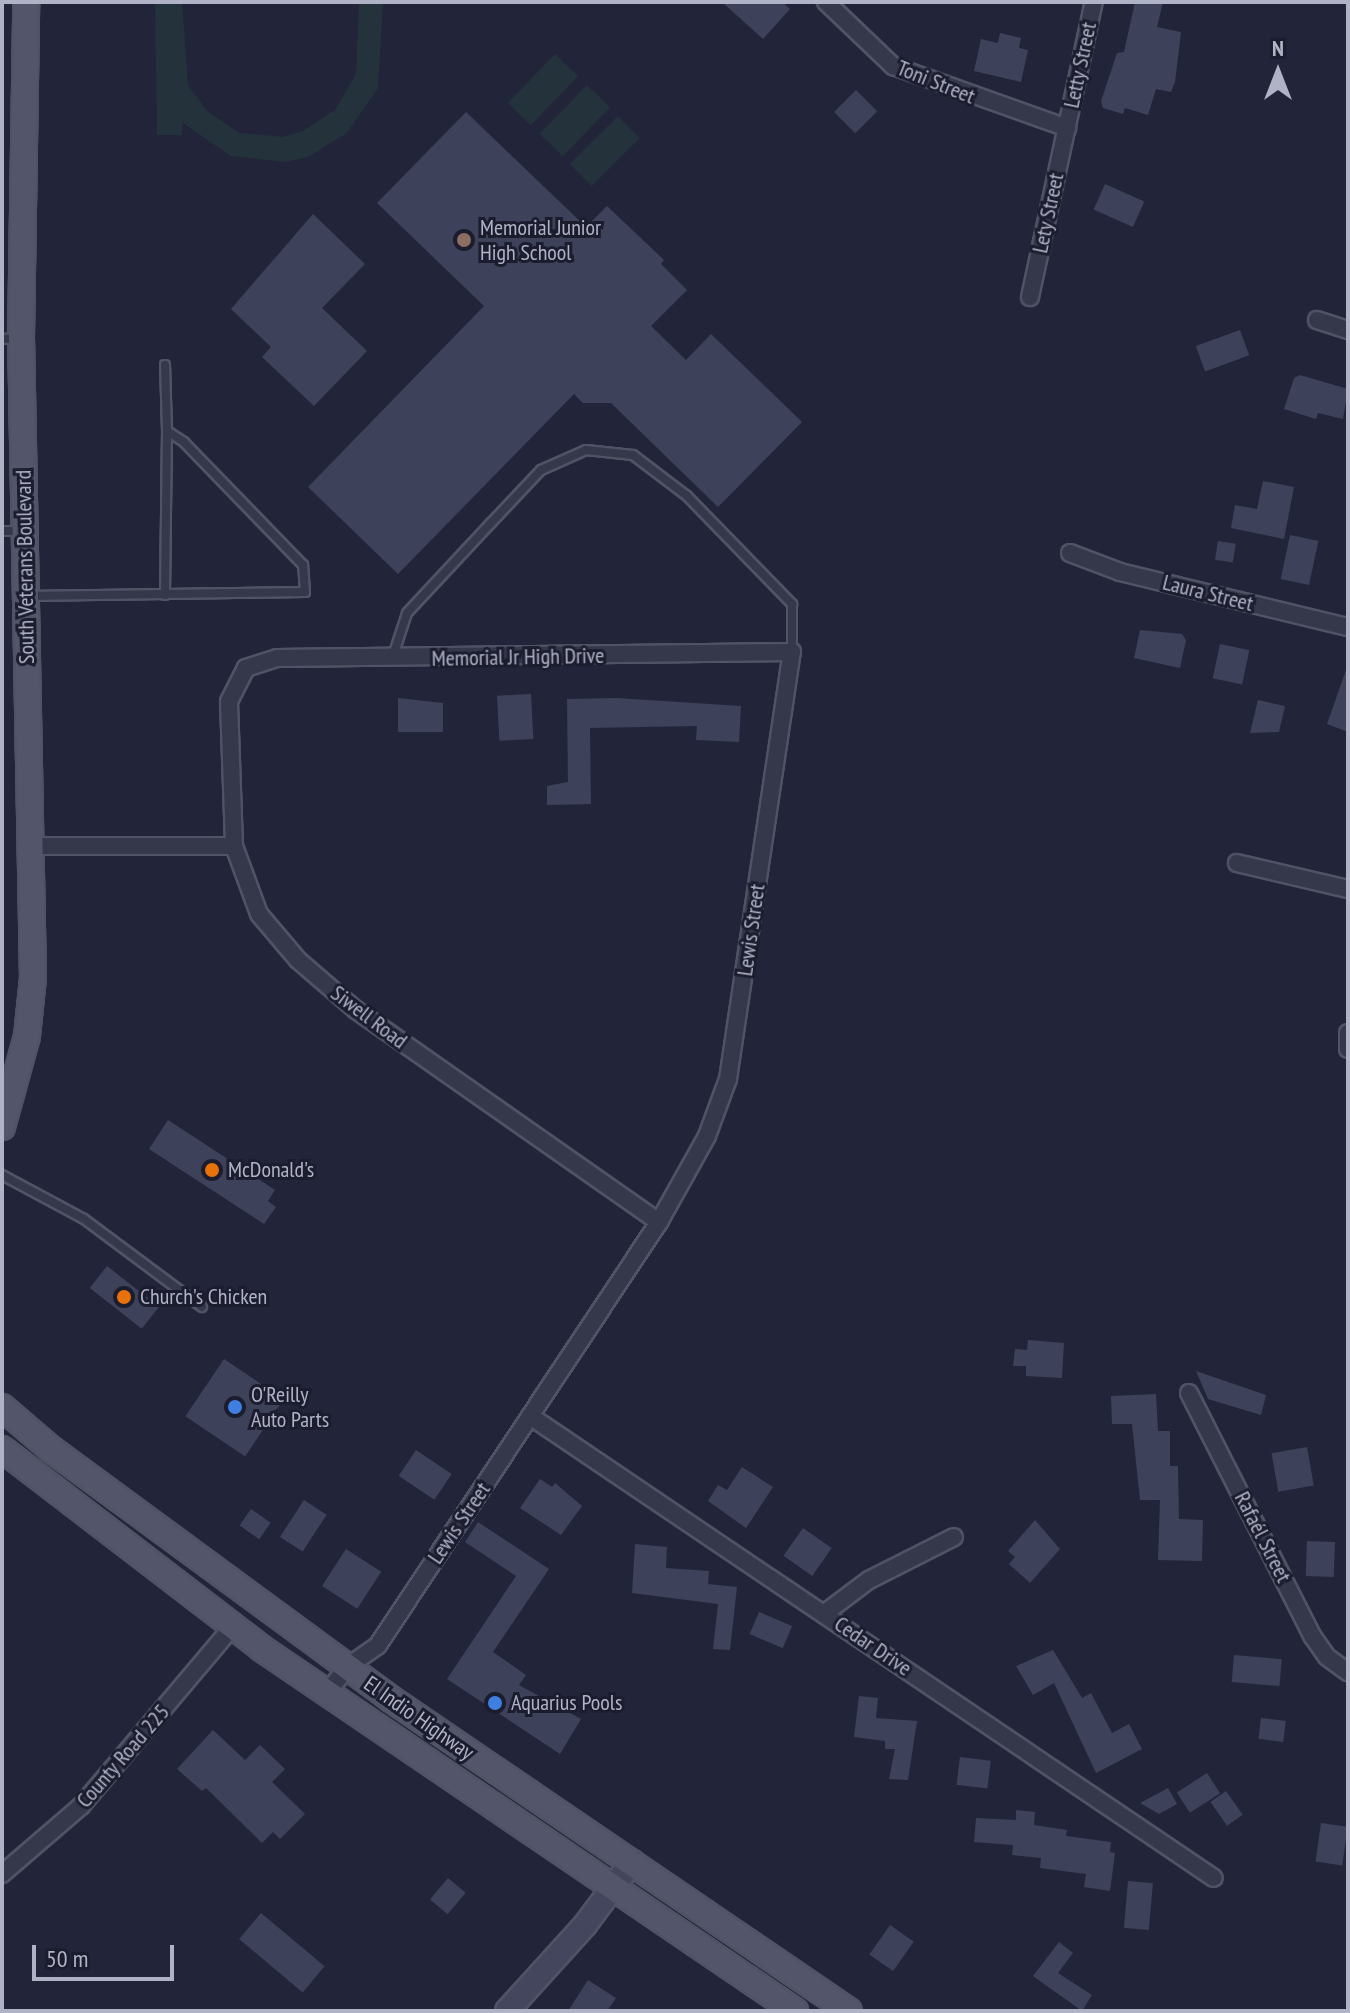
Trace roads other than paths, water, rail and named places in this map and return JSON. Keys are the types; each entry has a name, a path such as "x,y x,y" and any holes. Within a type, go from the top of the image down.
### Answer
{"main road":[{"name":"South Veterans Boulevard","path":"2,1127 16,1089 29,1022 26,596 14,531 11,338 26,2"},
{"name":"El Indio Highway","path":"2,1407 347,1667 849,2011"},
{"name":"El Indio Highway","path":"2,1449 232,1627 795,2011"}],"street":[{"name":"Toni Street","path":"826,2 893,66 1067,128"},
{"name":"Letty Street","path":"1067,128 1094,2"},
{"name":"Lety Street","path":"1030,297 1067,128"},
{"path":"1317,320 1348,330"},
{"name":"Laura Street","path":"1070,553 1120,572 1348,627"},
{"name":"Memorial Jr High Drive","path":"246,668 277,658 392,660 792,652"},
{"name":"Lewis Street","path":"327,1693 347,1667 378,1645 659,1222 707,1136 728,1079 792,652"},
{"name":"Siwell Road","path":"246,668 229,702 234,846 259,914 298,960 356,1010 659,1222"},
{"path":"30,846 234,846"},
{"path":"1237,863 1348,889"},
{"path":"1348,1033 1348,1049"},
{"name":"Rafaél Street","path":"1189,1393 1313,1637 1327,1657 1348,1672"},
{"name":"Cedar Drive","path":"530,1416 1214,1878"},
{"path":"825,1613 869,1580 954,1537"},
{"name":"County Road 225","path":"2,1874 81,1806 232,1627"},
{"path":"507,2011 632,1862"}],"lane":[{"path":"165,365 165,595"},
{"path":"26,596 305,592 303,565 184,442 167,431"},
{"name":"Lewis Street","path":"392,660 407,613 541,470 586,450 633,455 687,496 792,604 792,652"},
{"path":"2,1175 84,1219 202,1307"}],"place":[{"name":"Memorial Junior High School","path":"464,240"},
{"name":"McDonald's","path":"212,1170"},
{"name":"Church's Chicken","path":"124,1297"},
{"name":"O'Reilly Auto Parts","path":"235,1407"},
{"name":"Aquarius Pools","path":"495,1703"}]}
